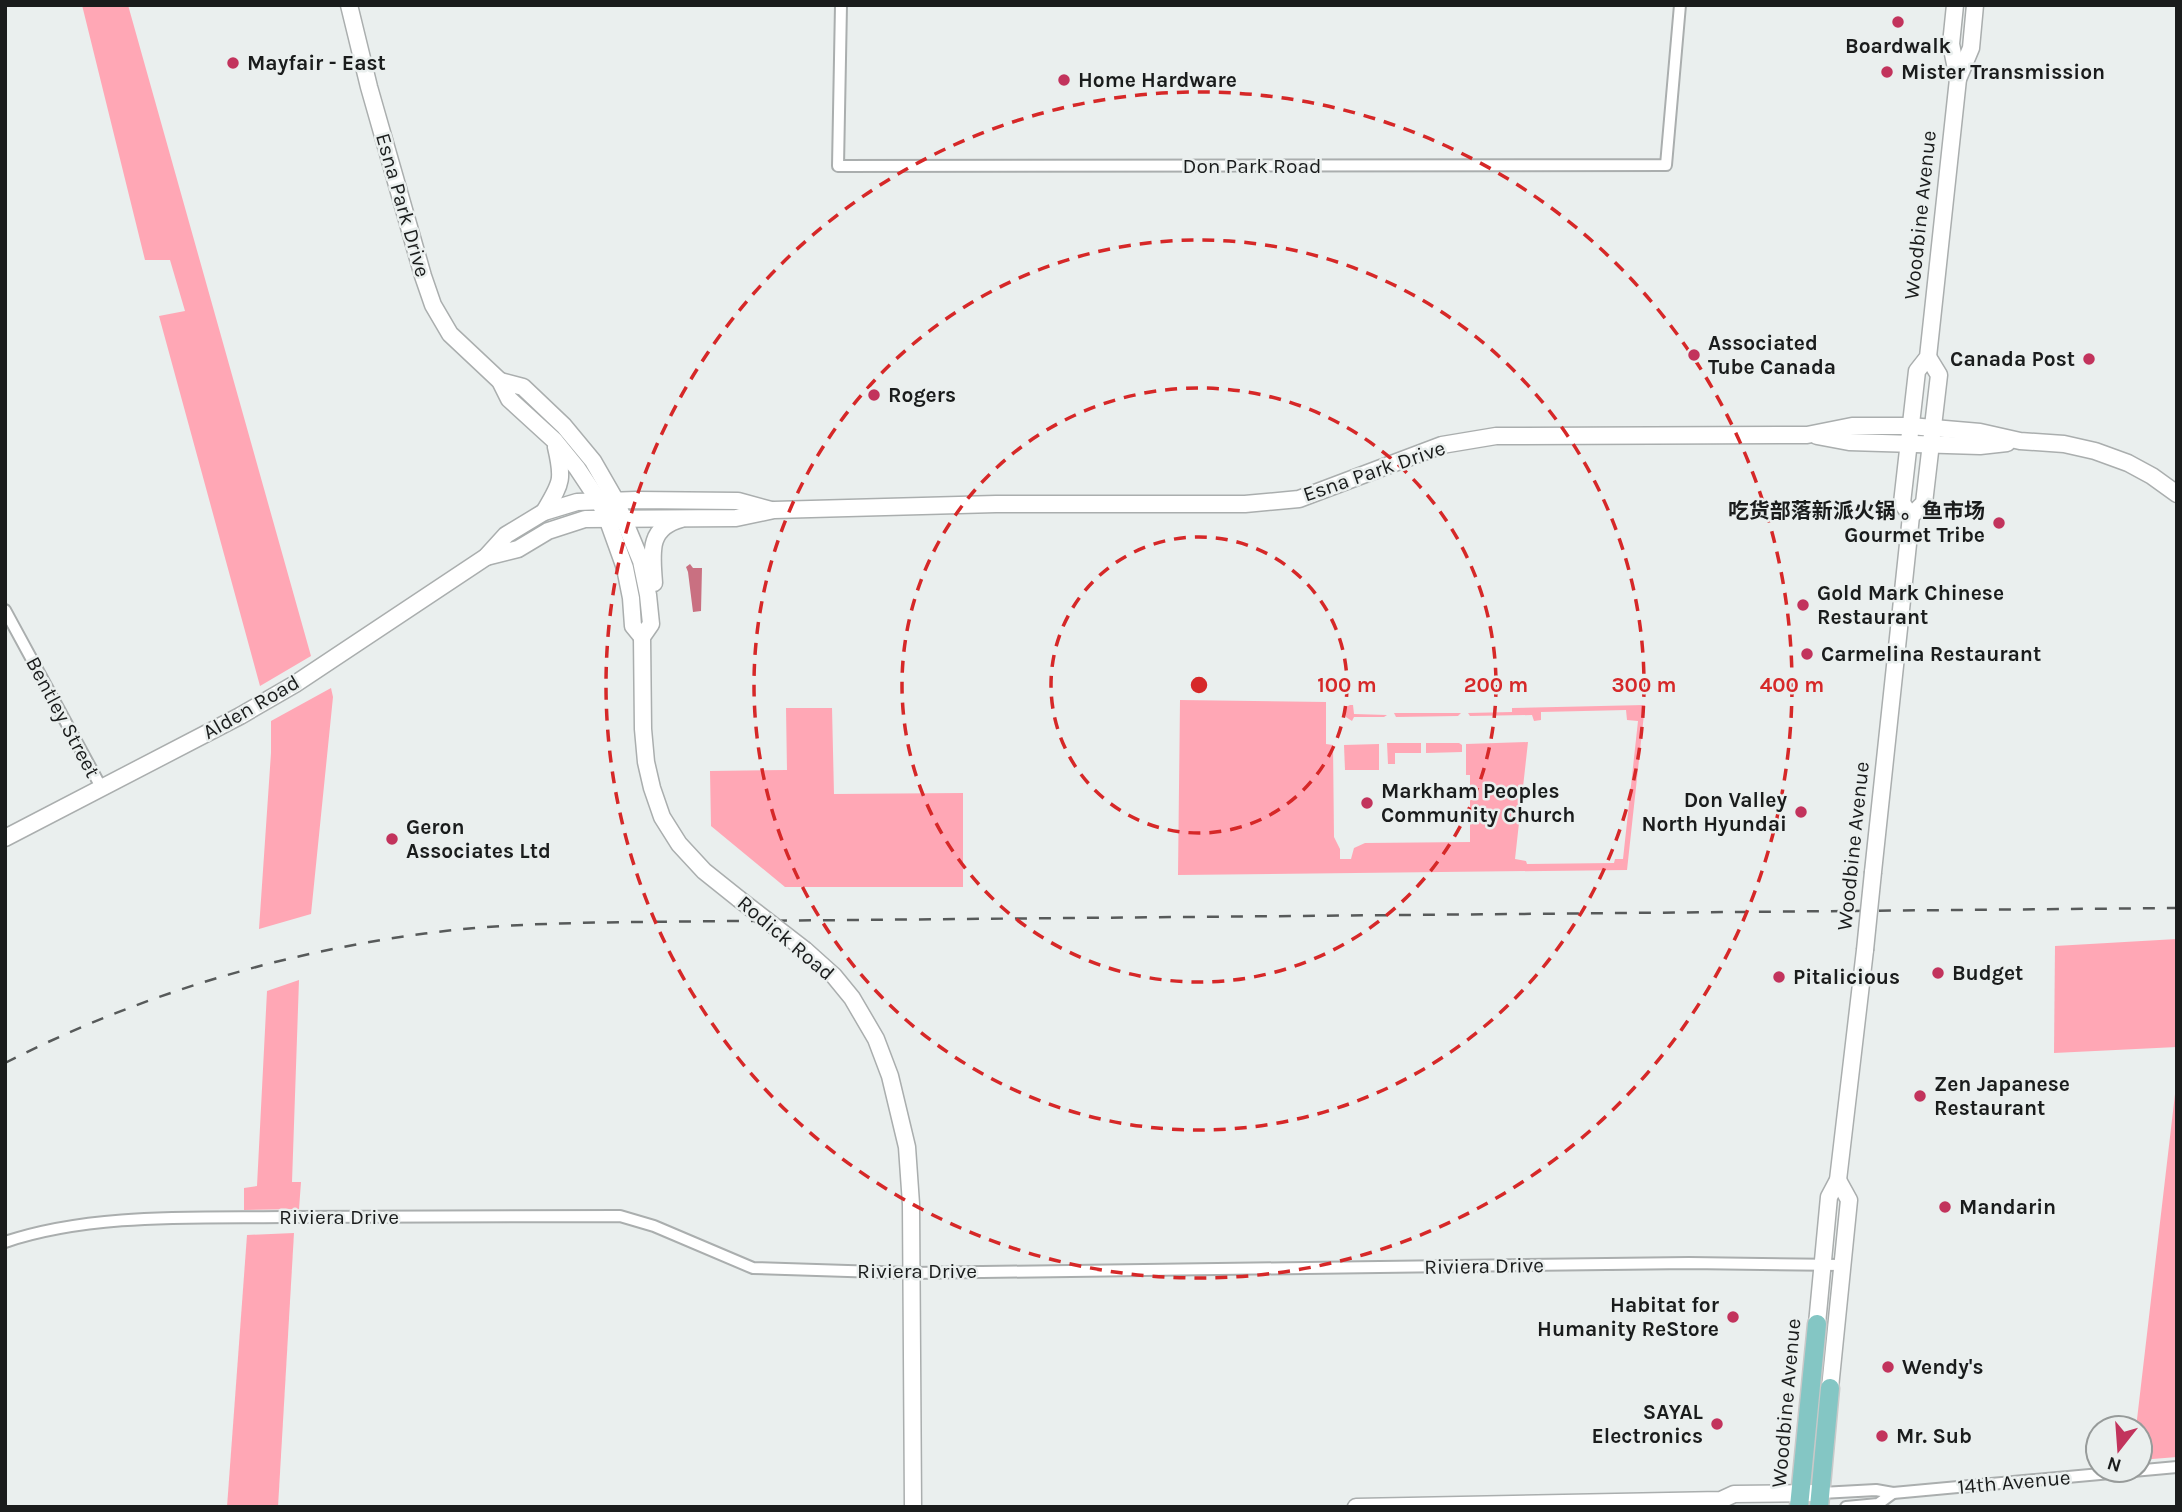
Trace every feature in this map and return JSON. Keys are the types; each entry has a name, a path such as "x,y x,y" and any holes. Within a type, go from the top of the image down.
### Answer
{"main road":[{"name":"Esna Park Drive","path":"349,5 369,87 433,305 450,334 500,381 509,399 555,441 607,501 615,518 736,519 774,510 996,504 1245,503 1298,499 1442,445 1496,436 1807,435 1849,442 1980,446 2020,441"},
{"name":"Woodbine Avenue","path":"1955,5 1951,44 1958,79"},
{"name":"Woodbine Avenue","path":"1911,516 1902,503 1910,426 1917,372 1928,357 1958,79 1970,48 1975,5"},
{"name":"Woodbine Avenue","path":"1800,1500 1829,1197 1838,1180 1911,516 1924,503 1939,375 1928,357"},
{"name":"Esna Park Drive","path":"500,381 523,387 564,426 606,481 607,501"},
{"name":"Esna Park Drive","path":"1807,435 1852,426 1910,426 1980,432 2020,441"},
{"path":"544,512 561,484 555,441"},
{"path":"2020,441 2064,443 2095,451 2128,463 2177,494"},
{"name":"Esna Park Drive","path":"607,501 738,501 774,510"},
{"name":"Alden Road","path":"5,838 240,716 295,684 486,557 506,535 544,512 577,502 607,501"},
{"name":"Alden Road","path":"486,557 517,549 548,531 585,519 615,518"},
{"name":"Rodick Road","path":"615,518 631,598 633,626 646,630 646,762 662,817 692,860 834,976 852,998 876,1039 890,1076 907,1147 911,1204 913,1507"},
{"path":"646,630 655,590 652,553 657,536 666,523 687,518"},
{"name":"Woodbine Avenue","path":"1820,1500 1849,1200 1838,1180"},
{"path":"1807,1425 1827,1429"},
{"name":"14th Avenue","path":"1356,1507 1725,1503 1734,1494 1820,1500"}],"street":[{"name":"Don Park Road","path":"841,5 838,166 1666,165 1680,5"},
{"name":"Bentley Street","path":"5,610 101,788"},
{"name":"Riviera Drive","path":"5,1242 34,1232 110,1221 235,1217 620,1216 654,1226 753,1268 910,1273 1689,1263 1842,1265"},
{"name":"14th Avenue","path":"1820,1500 1877,1490 1893,1493 2177,1467"},
{"name":"14th Avenue","path":"1846,1507 1878,1504 1893,1493"}],"shaded area":[{"path":"82,5 128,5 311,656 260,686 159,316 185,311 170,260 145,260"},
{"path":"690,564 693,568 702,568 701,611 693,612 686,567"},
{"path":"331,688 333,697 311,914 259,929 271,721"},
{"path":"1180,700 1326,702 1326,744 1333,745 1334,837 1340,849 1340,859 1351,859 1354,848 1365,843 1470,842 1470,775 1466,775 1466,744 1528,742 1515,859 1526,861 1527,864 1614,863 1615,859 1623,859 1638,721 1627,720 1626,710 1541,712 1541,720 1534,721 1532,715 1470,716 1468,713 1512,712 1512,708 1645,705 1627,870 1178,875"},
{"path":"1353,705 1354,714 1387,715 1354,717 1352,721 1344,712"},
{"path":"786,708 832,708 834,794 963,793 963,887 785,887 711,826 710,771 787,770"},
{"path":"1394,713 1461,713 1458,716 1396,717"},
{"path":"1387,743 1421,743 1421,753 1395,753 1395,764 1388,764"},
{"path":"1426,743 1459,743 1462,745 1462,752 1426,753"},
{"path":"1379,744 1379,770 1345,770 1344,745"},
{"path":"2177,939 2177,1047 2054,1053 2055,946"},
{"path":"299,980 292,1182 301,1182 299,1209 244,1210 244,1188 257,1186 267,991"},
{"path":"2177,1077 2177,1457 2154,1459 2154,1414 2138,1414"},
{"path":"294,1233 278,1507 227,1507 247,1235"}],"railway":[{"path":"5,1063 110,1015 164,995 275,962 388,939 491,927 630,922 2177,908"}],"place":[{"name":"Boardwalk","path":"1898,22"},
{"name":"Mayfair - East","path":"233,63"},
{"name":"Mister Transmission","path":"1887,72"},
{"name":"Home Hardware","path":"1064,80"},
{"name":"Associated Tube Canada","path":"1694,355"},
{"name":"Canada Post","path":"2089,359"},
{"name":"Rogers","path":"874,395"},
{"name":"吃货部落新派火锅 。鱼市场 Gourmet Tribe","path":"1999,523"},
{"name":"Gold Mark Chinese Restaurant","path":"1803,605"},
{"name":"Carmelina Restaurant","path":"1807,654"},
{"name":"Markham Peoples Community Church","path":"1367,803"},
{"name":"Don Valley North Hyundai","path":"1801,812"},
{"name":"Geron Associates Ltd","path":"392,839"},
{"name":"Budget","path":"1938,973"},
{"name":"Pitalicious","path":"1779,977"},
{"name":"Zen Japanese Restaurant","path":"1920,1096"},
{"name":"Mandarin","path":"1945,1207"},
{"name":"Habitat for Humanity ReStore","path":"1733,1317"},
{"name":"Wendy's","path":"1888,1367"},
{"name":"SAYAL Electronics","path":"1717,1424"},
{"name":"Mr. Sub","path":"1882,1436"}]}
